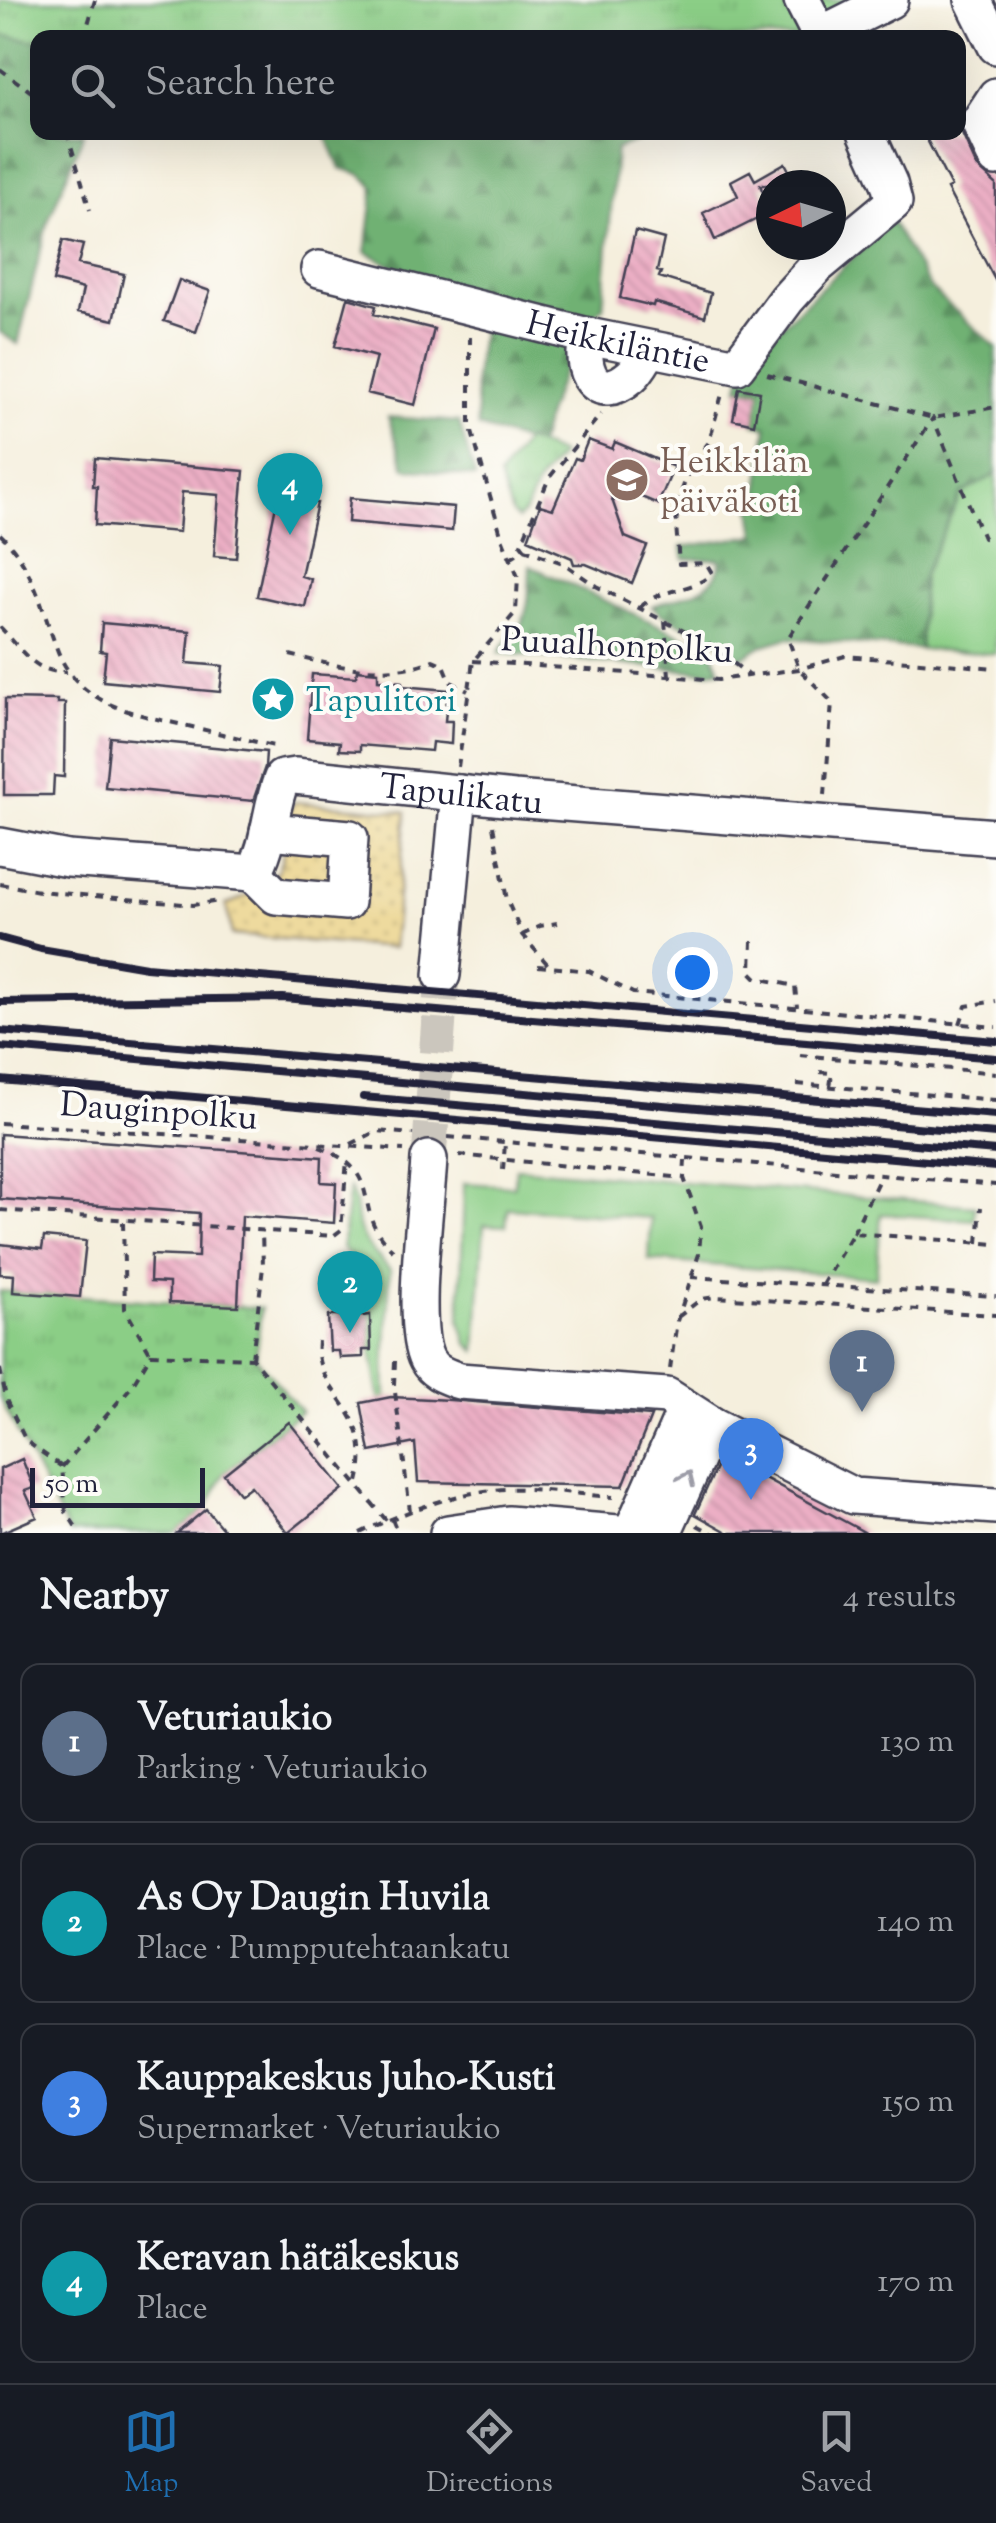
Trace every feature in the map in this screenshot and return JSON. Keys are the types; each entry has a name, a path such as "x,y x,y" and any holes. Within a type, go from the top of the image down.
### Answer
{"street":[{"path":"802,0 817,30"},
{"path":"832,30 890,0"},
{"path":"973,0 996,46"},
{"path":"996,96 979,122 996,158"},
{"name":"Heikkiläntie","path":"319,269 731,372 817,266 894,202 870,140"},
{"path":"588,336 583,363 591,381 609,385 630,377 650,349"},
{"name":"Tapulikatu","path":"257,879 274,796 282,778 458,782 996,837"},
{"path":"442,975 458,782"},
{"path":"0,846 68,858 257,879 276,896 346,902 350,838 268,831"},
{"path":"425,1143 421,1342 436,1371 459,1381 667,1396 852,1496 996,1506"},
{"path":"632,1533 699,1416"},
{"path":"664,1533 699,1416"},
{"path":"448,1533 508,1524 618,1533"}],"path":[{"path":"86,30 95,0"},
{"path":"0,69 30,90"},
{"path":"68,140 90,210"},
{"path":"458,782 473,661 516,612 518,577 497,525 470,426 470,307"},
{"path":"641,608 658,595 704,581 712,572 706,563 679,564 676,524 679,498 691,465 709,442 731,372 933,418 996,407"},
{"path":"621,382 606,409 549,478 521,544 709,644 750,676"},
{"path":"933,418 983,538 996,540"},
{"path":"825,803 832,702 798,669 788,638 933,418"},
{"path":"0,534 14,546 33,579 68,672 87,692 118,710 278,747"},
{"path":"510,558 525,549"},
{"path":"665,620 669,676"},
{"path":"0,627 30,663 55,673 68,672"},
{"path":"290,656 401,670 433,660 444,666 450,682 468,691"},
{"name":"Puualhonpolku","path":"473,661 718,680 798,669 845,656 996,668"},
{"path":"492,826 506,900 522,935 550,967"},
{"path":"0,884 193,905 240,895 257,879"},
{"path":"522,935 540,926 557,924"},
{"path":"752,941 751,972 756,978 794,986 796,1008"},
{"path":"538,966 589,971 633,993 996,1027"},
{"path":"960,1024 966,1006 996,1001"},
{"path":"800,1055 996,1073"},
{"path":"830,1088 834,1058"},
{"path":"820,1072 832,1073"},
{"path":"797,1084 996,1100"},
{"name":"Dauginpolku","path":"0,1123 314,1146 346,1160"},
{"path":"347,1146 378,1131 425,1143 505,1142 996,1185"},
{"path":"504,1170 505,1142"},
{"path":"670,1374 678,1317 699,1254 700,1227 684,1178 686,1158"},
{"path":"504,1159 684,1178"},
{"path":"0,1210 333,1236 341,1230 346,1160"},
{"path":"346,1160 363,1180 378,1237 402,1257"},
{"path":"822,1286 881,1175"},
{"path":"983,1192 984,1184"},
{"path":"978,1243 981,1206"},
{"path":"122,1222 125,1309 151,1354"},
{"path":"262,1232 263,1267 252,1358 398,1533"},
{"path":"853,1232 996,1244"},
{"path":"689,1277 996,1296"},
{"path":"678,1317 701,1299 715,1297 996,1315"},
{"path":"318,1341 316,1359 356,1424 362,1444 363,1463 356,1486"},
{"path":"151,1354 252,1358"},
{"path":"80,1533 66,1512 62,1467 131,1387 151,1354"},
{"path":"0,1369 8,1402 26,1441 62,1467"},
{"path":"394,1384 410,1510"}],"green space":[{"path":"0,0 866,0 823,30 30,30 30,40 0,35"},
{"path":"0,34 30,39 30,140 81,140 47,224 18,344 0,332"},
{"path":"328,140 641,140 616,149 603,307 582,326 453,299 366,252 374,187 360,174 340,168"},
{"path":"891,221 931,289 996,347 996,474 961,494 923,575 920,649 788,638 761,646 742,658 652,606 706,586 718,570 720,559 684,559 682,547 756,535 751,502 758,499 767,427 754,424 760,392 739,388 745,361"},
{"path":"483,318 575,340 539,446 478,427 475,379"},
{"path":"388,417 459,422 475,477 405,468"},
{"path":"526,440 561,455 538,482 518,519 512,514 499,477"},
{"path":"996,474 996,654 920,649 923,575 961,494"},
{"path":"530,566 693,641 713,652 720,670 704,672 499,653 526,613"},
{"path":"516,1168 975,1206 974,1220 881,1214 876,1278 649,1260 651,1218 508,1208 506,1226 484,1225 476,1351 467,1343 460,1321 464,1183 514,1186"},
{"path":"349,1188 361,1235 390,1270 385,1368 388,1448 371,1350 369,1276 342,1247"},
{"path":"0,1291 261,1308 256,1358 301,1411 224,1474 206,1509 177,1533 69,1533 0,1398"}],"sand":[{"path":"294,802 406,812 393,948 232,935 226,905 260,888 277,871"}],"building":[{"path":"927,140 965,140 977,167 996,184 996,282 947,189 951,187"},
{"path":"750,171 755,180 756,220 715,240 703,213 738,196 731,181"},
{"path":"635,231 664,239 659,277 711,293 705,317 654,302 653,306 620,298"},
{"path":"63,240 83,245 78,264 124,274 114,320 78,312 83,289 53,281"},
{"path":"179,280 210,291 196,332 164,321"},
{"path":"348,298 376,306 374,314 434,329 415,405 367,393 376,357 335,346"},
{"path":"739,388 760,392 754,424 733,419"},
{"path":"588,440 612,449 615,442 674,467 658,504 606,482 625,537 647,546 632,583 586,564 574,564 572,558 528,539 540,505 553,509 575,458 580,460"},
{"path":"95,458 244,471 236,558 214,556 219,495 182,492 179,532 95,525"},
{"path":"278,495 317,503 301,576 311,579 305,607 257,596"},
{"path":"350,498 454,507 452,531 348,522"},
{"path":"102,623 190,631 187,663 223,666 220,692 103,681 106,652 100,651"},
{"path":"357,670 378,672 378,680 402,682 402,686 448,690 445,721 452,721 451,744 432,742 431,751 360,745 360,751 339,750 340,742 307,739 312,674 356,677"},
{"path":"5,699 65,703 64,777 54,776 53,795 4,795"},
{"path":"110,737 266,752 265,767 253,801 105,787"},
{"path":"0,1134 322,1157 321,1182 336,1183 334,1223 242,1216 238,1306 169,1303 169,1283 150,1282 151,1255 198,1257 199,1213 0,1199"},
{"path":"44,1237 86,1241 80,1297 13,1292 14,1275 0,1274 0,1244 42,1249"},
{"path":"338,1307 362,1307 362,1316 370,1315 371,1350 363,1350 363,1357 340,1358 339,1351 330,1351 328,1316 338,1316"},
{"path":"391,1397 651,1416 623,1486 418,1482 415,1443 370,1452 361,1403"},
{"path":"289,1422 343,1489 288,1533 251,1486 240,1494 224,1474"},
{"path":"722,1455 866,1533 729,1533 695,1514"},
{"path":"22,1459 34,1488 25,1491 37,1517 0,1533 0,1469"},
{"path":"206,1509 226,1533 177,1533"}],"tunnel":[{"path":"429,1159 442,975"}],"railway":[{"path":"0,938 146,967 996,1041"},
{"path":"0,1002 283,998 996,1058"},
{"path":"0,1031 996,1115"},
{"path":"0,1047 996,1134"},
{"path":"0,1080 996,1167"},
{"path":"363,1097 996,1151"}],"place":[{"name":"Heikkilän päiväkoti","path":"627,480"},
{"name":"Keravan hätäkeskus","path":"290,535"},
{"name":"Tapulitori","path":"273,699"},
{"name":"As Oy Daugin Huvila","path":"350,1333"},
{"name":"Veturiaukio","path":"862,1412"},
{"name":"Kauppakeskus Juho-Kusti","path":"751,1500"}]}
